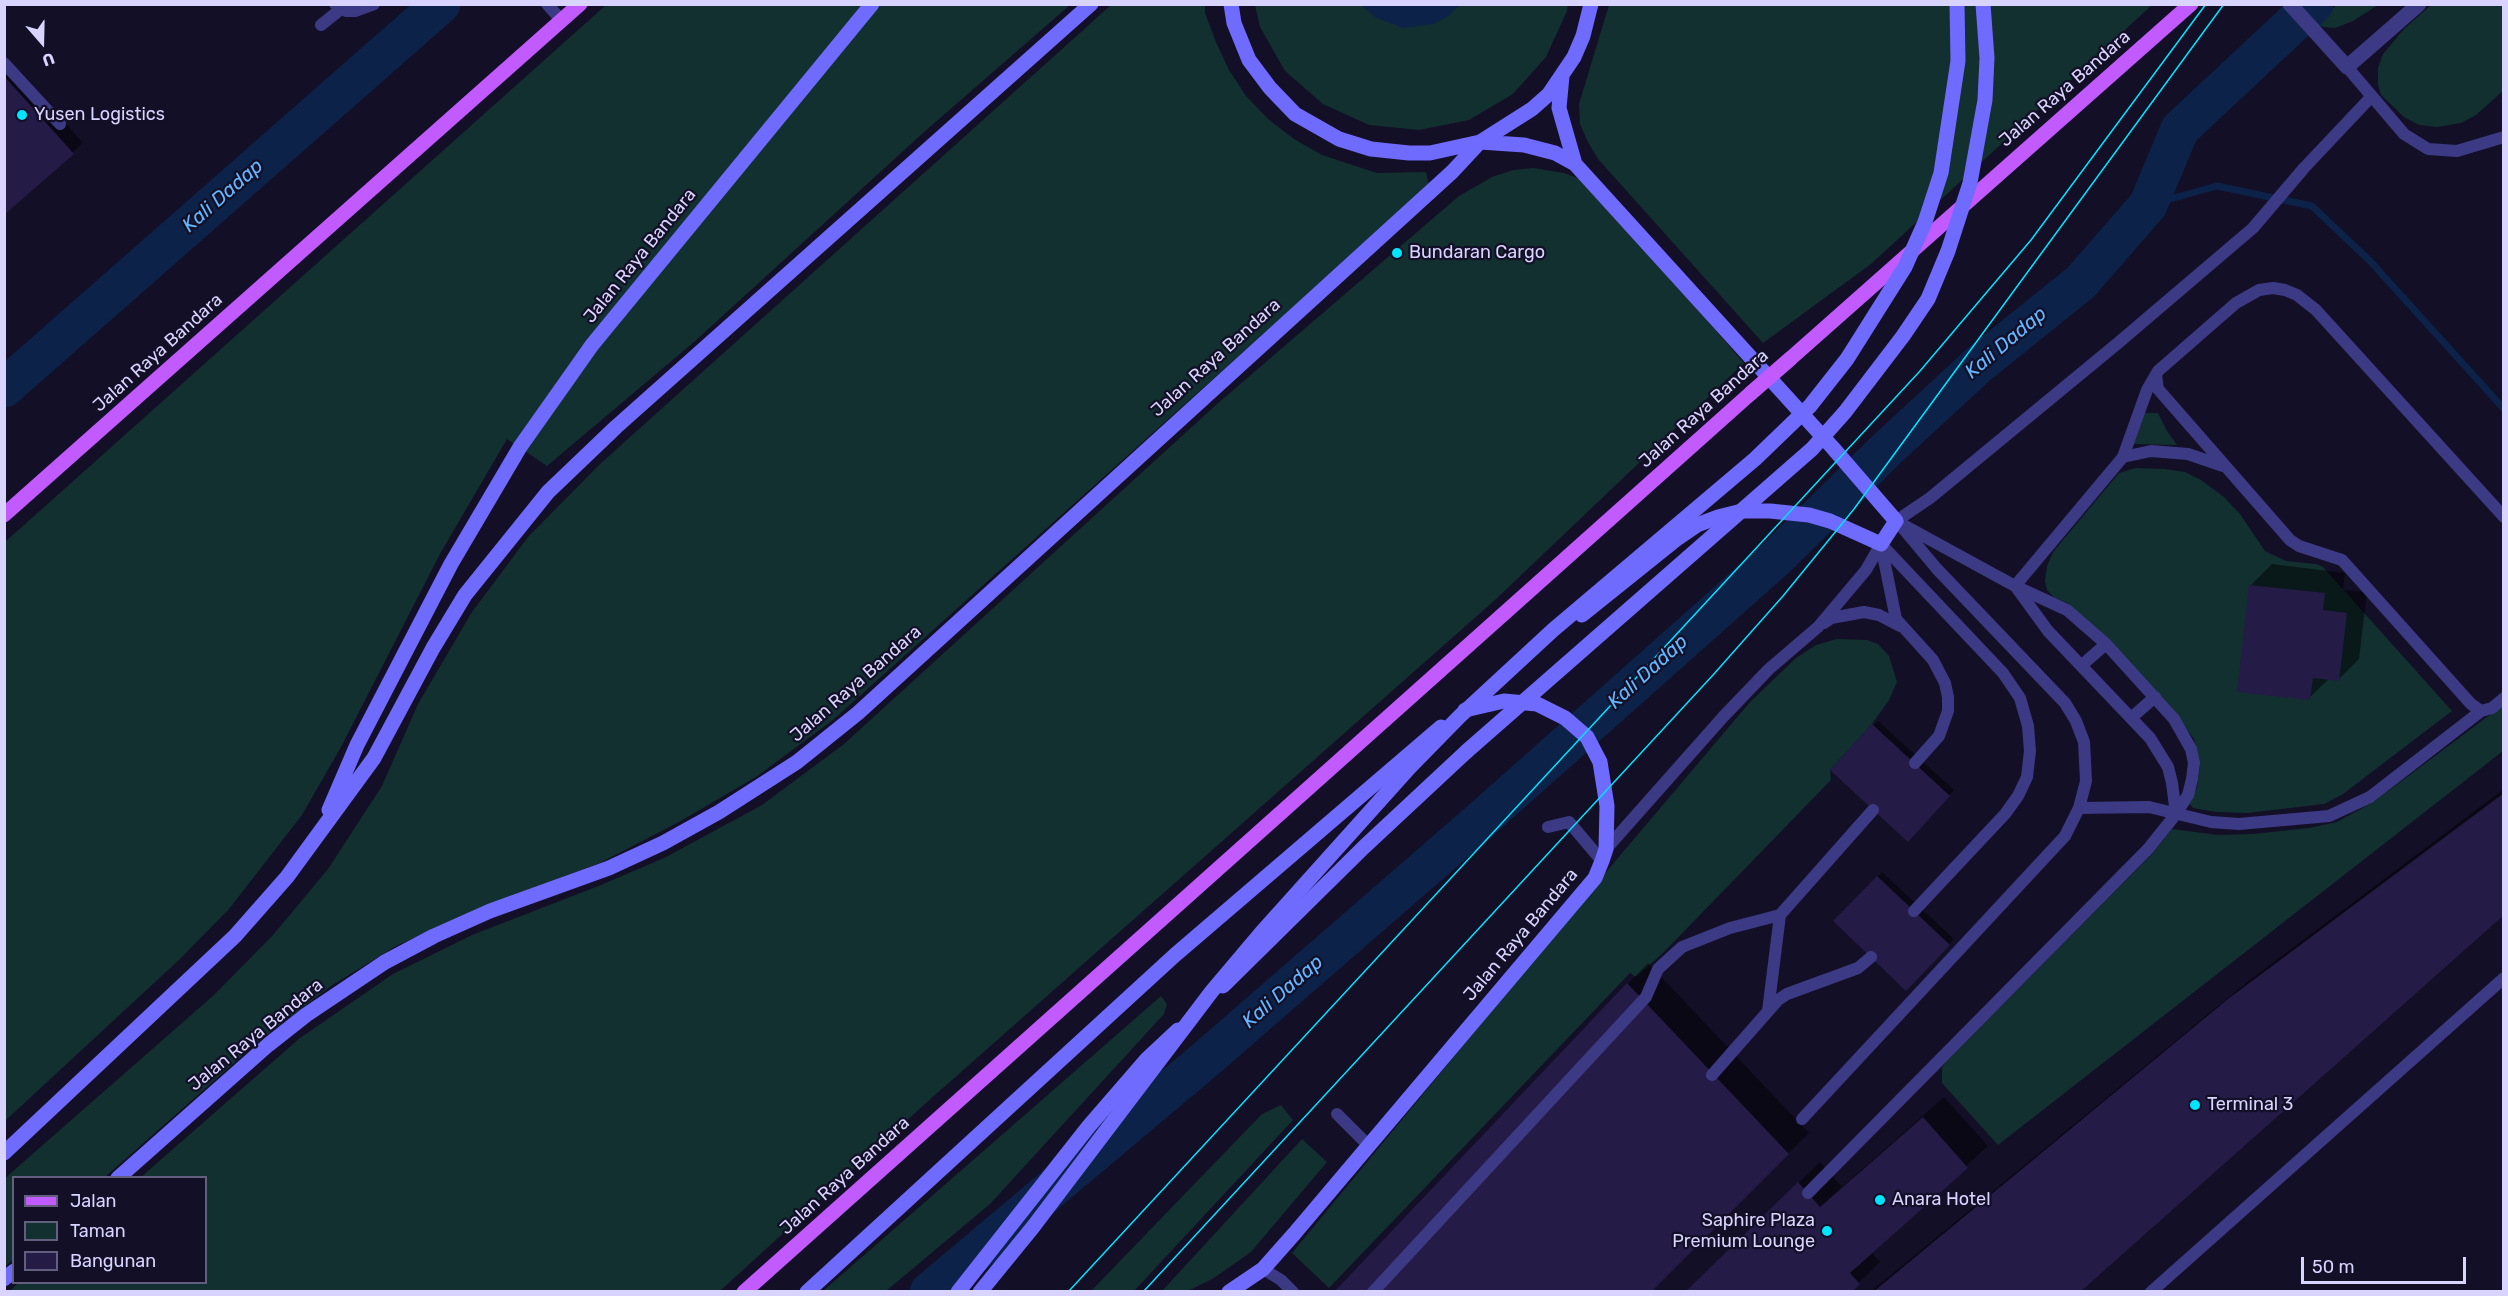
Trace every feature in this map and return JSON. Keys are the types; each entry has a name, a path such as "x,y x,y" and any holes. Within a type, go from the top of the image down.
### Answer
{"main road":[{"name":"Jalan Raya Bandara","path":"4,515 580,4"},
{"name":"Jalan Raya Bandara","path":"744,1292 2190,4"}],"street":[{"name":"Jalan Raya Bandara","path":"317,837 357,745 425,613 490,495 520,447 592,345 872,4"},
{"name":"Jalan Raya Bandara","path":"4,1153 235,936 287,877 374,758 433,648 465,595 548,492 616,427 1091,4"},
{"path":"807,1292 1175,955 1460,711 1678,538 1697,525 1742,511 1809,515 1881,544 1896,521 1833,448 1575,164 1554,153 1524,145 1480,142 1430,153 1409,153 1371,149 1321,131 1295,114 1259,75 1241,42 1231,4"},
{"path":"1480,142 1532,109 1549,94 1574,57 1583,36 1591,4"},
{"path":"980,1292 1069,1180 1212,991 1410,767 1460,716 1553,630 1755,459 1810,406 1847,359 1905,267 1925,222 1941,173 1958,61 1957,4"},
{"path":"958,1292 1089,1126 1147,1059 1467,751 1772,486 1812,449 1845,412 1928,299 1948,251 1970,183 1985,100 1987,58 1983,4"},
{"path":"2290,4 2347,67 2419,4"},
{"path":"1562,76 1559,108 1575,164"},
{"name":"Jalan Raya Bandara","path":"120,1176 228,1079 291,1027 385,962 434,936 490,911 609,868 663,843 719,812 797,762 858,713 1452,172 1480,142"},
{"path":"1460,711 1504,701 1537,704 1565,718 1587,737 1594,747 1603,777 1608,806 1604,855"},
{"name":"Jalan Raya Bandara","path":"1229,1292 1263,1269 1369,1146 1595,878 1604,855"}],"lane":[{"path":"321,25 341,6 355,11 374,4"},
{"path":"547,4 562,21"},
{"path":"4,63 60,124"},
{"path":"2347,67 2404,134 2428,149 2457,151 2504,137"},
{"path":"1896,521 1930,498 2253,228 2304,168 2372,96"},
{"path":"2015,586 2123,457 2147,390 2156,374 2247,295 2272,288 2297,295 2316,310 2504,517"},
{"path":"2156,374 2158,389 2290,540 2299,546 2342,560 2471,704 2481,711"},
{"path":"2123,457 2151,451 2188,454 2227,468"},
{"path":"1808,1193 2148,849 2188,795 2194,763 2191,749 2183,732 2155,697 2106,644 2067,610 2015,586 1896,521"},
{"path":"1802,1119 2065,836 2079,808 2086,781 2084,742 2076,721 2065,703 1937,569 1896,521"},
{"path":"1881,544 1894,611 1901,627"},
{"path":"1881,544 2003,673 2020,698 2028,726 2030,751 2026,777 2018,796 2006,814 1914,911"},
{"name":"Jalan Raya Bandara","path":"1604,855 1723,717 1769,669 1818,627 1866,570 1881,544"},
{"path":"2015,586 2048,631 2150,738 2168,767 2176,814"},
{"path":"1818,627 1831,618 1864,612 1879,615 1901,627 1933,660 1942,676 1948,697 1948,711 1942,731 1915,763"},
{"path":"2082,666 2106,644"},
{"path":"2131,718 2155,697"},
{"path":"2079,808 2149,807 2211,822 2239,824 2329,816 2370,797 2481,711 2492,708 2504,698"},
{"path":"1373,1292 1646,997 1658,969 1682,947 1730,928 1780,915 1873,810"},
{"path":"1548,827 1569,822 1604,855"},
{"path":"1768,1011 1780,915"},
{"path":"1712,1075 1778,1000 1787,994 1858,968 1871,957"},
{"path":"2151,1292 2504,978"},
{"path":"1337,1114 1369,1146"},
{"path":"1263,1269 1281,1280 1293,1292"}],"green space":[{"path":"2432,4 2504,5 2503,91 2476,115 2461,123 2437,127 2419,125 2404,117 2381,95 2378,85 2378,68 2383,54 2404,29"},
{"path":"606,5 1070,5 923,133 694,342 547,466 507,439 440,554 341,747 302,815 229,909 180,959 5,1121 5,542"},
{"path":"1111,5 1205,5 1205,13 1216,42 1229,70 1246,96 1268,119 1294,139 1322,155 1377,173 1426,172 1429,185 833,720 756,777 679,822 602,862 488,905 396,946 331,986 259,1041 106,1176 12,1176 12,1260 5,1267 4,1179 214,995 273,935 328,869 382,786 418,704 472,612 528,537 600,464"},
{"path":"1255,5 1568,5 1546,57 1513,94 1469,120 1419,130 1369,125 1323,104 1285,71 1260,27"},
{"path":"1609,5 2152,5 1871,264 1763,343 1598,159 1588,142 1580,124 1579,104"},
{"path":"2337,5 2378,5 2353,21 2335,28 2323,27 2315,23"},
{"path":"1533,168 1564,173 1586,181 1744,363 1495,600 926,1103 720,1291 9,1292 17,1284 207,1284 207,1176 142,1176 300,1038 393,974 472,935 666,857 762,805 844,744 1217,404 1459,196 1492,177 1513,170"},
{"path":"2145,413 2158,413 2177,445 2134,444"},
{"path":"2136,468 2185,472 2201,480 2224,497 2240,514 2265,551 2286,561 2316,564 2323,567 2452,711 2343,794 2324,804 2248,813 2216,812 2193,808 2189,803 2197,787 2200,766 2194,739 2170,707 2068,603 2055,598 2047,590 2045,581 2047,566 2053,552 2119,473"},
{"path":"1837,639 1867,640 1878,644 1889,656 1897,682 1889,700 1872,724 1830,770 1831,780 1664,952 1636,977 1630,973 1329,1288 1292,1253 1612,865 1750,702 1796,658 1816,645"},
{"path":"2503,705 2503,751 1998,1145 1942,1083 1942,1068 1946,1062 2152,854 2172,829 2218,835 2253,834 2309,828 2337,822 2375,801"},
{"path":"1161,996 1167,1004 1164,1014 990,1204 886,1291 823,1291"},
{"path":"1281,1105 1293,1120 1134,1291 1091,1291 1262,1114"},
{"path":"1302,1139 1327,1162 1251,1252 1214,1278 1192,1289 1162,1291"}],"water":[{"path":"1361,5 1460,5 1447,17 1433,24 1403,28 1375,17"}],"building":[{"name":"Yusen Logistics","path":"4,76 74,154 4,215"},
{"path":"2249,585 2325,593 2323,610 2347,613 2339,681 2313,678 2310,700 2237,692"},
{"path":"1872,724 1950,796 1908,842 1830,770"},
{"name":"Terminal 3","path":"2504,793 2504,915 2080,1292 1873,1292 2228,999"},
{"path":"1877,876 1950,945 1906,991 1833,921"},
{"path":"1627,983 1789,1154 1651,1292 1334,1292"},
{"name":"Anara Hotel","path":"1923,1117 1968,1168 1850,1273 1860,1284 1852,1292 1685,1292 1798,1182 1820,1207"}],"waterway":[{"name":"Kali Dadap","path":"4,388 441,4"},
{"name":"Kali Dadap","path":"929,1292 1206,1059 1488,814 1775,559 1886,450 1978,365 2081,282 2148,205 2180,129 2314,4"},
{"path":"2148,205 2217,186 2312,206 2370,261 2504,409"}],"tram line":[{"path":"1068,1292 1920,371 2031,240 2206,4"},
{"path":"1143,1292 1713,675 1783,596 1854,509 2224,4"}],"place":[{"name":"Yusen Logistics","path":"22,115"},
{"name":"Bundaran Cargo","path":"1397,253"},
{"name":"Terminal 3","path":"2195,1105"},
{"name":"Anara Hotel","path":"1880,1200"},
{"name":"Saphire Plaza Premium Lounge","path":"1827,1231"}]}
